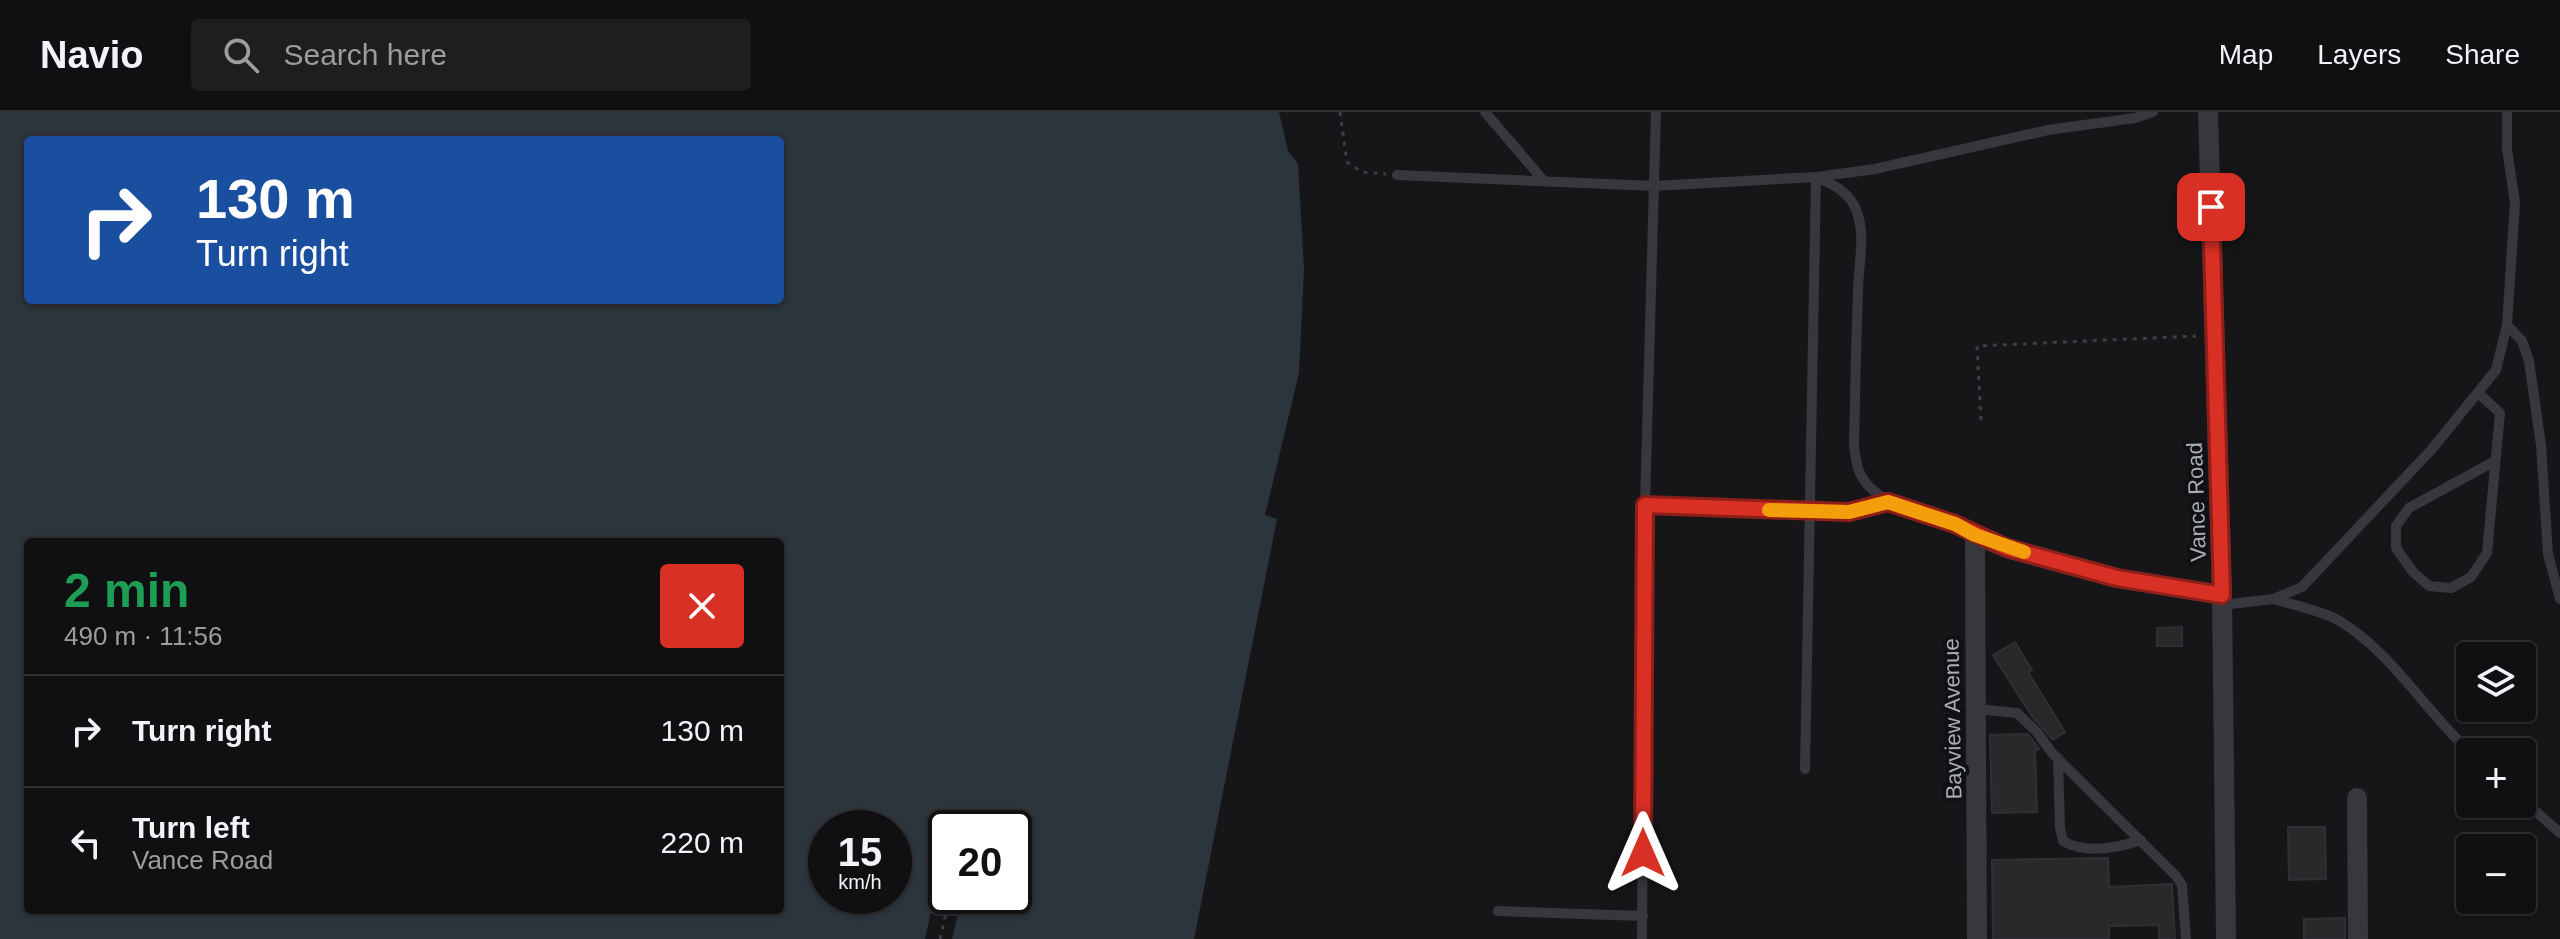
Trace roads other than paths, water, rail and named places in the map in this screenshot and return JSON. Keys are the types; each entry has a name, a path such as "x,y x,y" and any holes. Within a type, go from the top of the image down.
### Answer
{"street":[{"name":"Vance Road","path":"2208,112 2222,600 2226,939"},
{"path":"1975,535 2007,548 2117,578 2222,600"},
{"name":"Bayview Avenue","path":"1975,535 1977,939"},
{"path":"2357,798 2358,939"}],"lane":[{"path":"1485,112 1543,180"},
{"path":"1642,939 1645,505 1656,112"},
{"path":"1397,175 1654,186 1816,177 1875,169 2048,130 2135,118 2153,112"},
{"path":"2273,599 2302,587 2331,560 2432,449 2496,370 2507,325 2515,203 2507,149 2507,112"},
{"path":"1816,177 1838,187 1849,197 1857,210 1862,230 1854,448 1859,472 1870,488 1888,502 1955,524 1975,535"},
{"path":"1805,769 1816,177"},
{"path":"2507,325 2522,341 2529,361 2541,445 2548,554 2560,599"},
{"path":"2478,393 2500,413 2487,553 2471,577 2451,588 2429,586 2413,572 2396,548 2396,526 2409,508 2495,461"},
{"path":"1645,505 1849,512 1888,502"},
{"path":"2222,600 2273,599 2337,620 2380,654 2456,739"},
{"path":"1976,709 2017,713 2176,876 2182,885 2186,939"},
{"path":"2058,758 2063,841 2074,847 2098,847 2141,840"},
{"path":"2536,810 2558,828"},
{"path":"1498,911 1643,916"}]}
